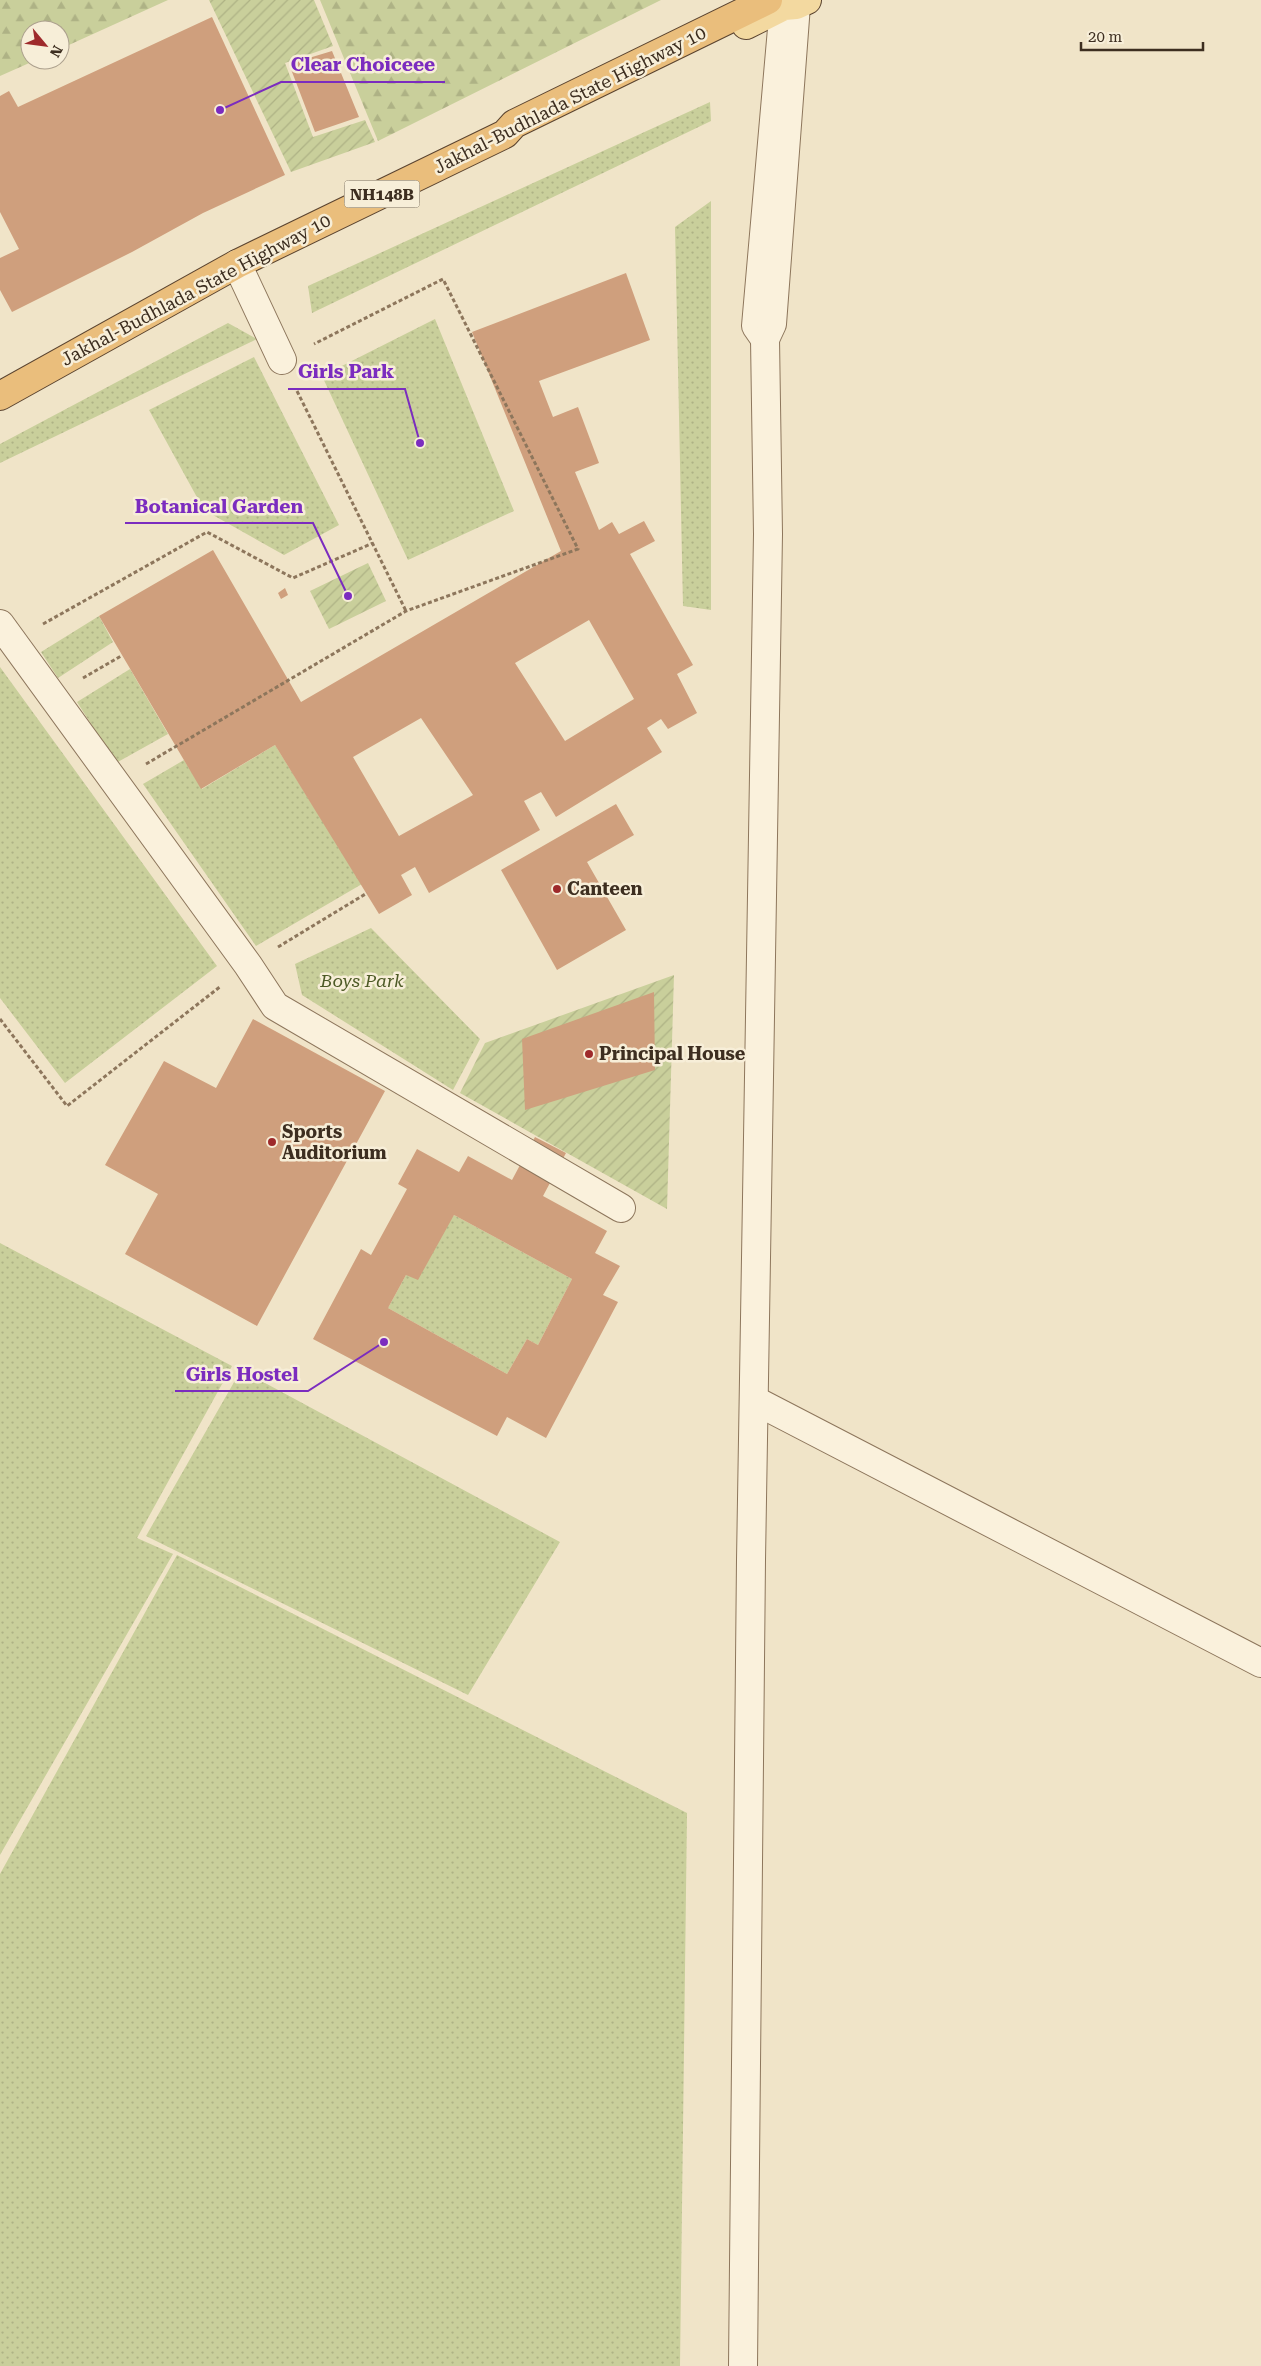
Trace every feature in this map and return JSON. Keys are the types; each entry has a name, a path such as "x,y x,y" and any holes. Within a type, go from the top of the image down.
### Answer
{"highway":[{"name":"Jakhal-Budhlada State Highway 10","path":"0,396 237,264 505,134 514,124 791,2"}],"street":[{"path":"743,2366 754,1400 768,534 765,339 756,326 791,2"},
{"path":"237,264 282,360"},
{"path":"6,632 248,965 275,1006 621,1208"},
{"path":"754,1400 1261,1663"}],"path":[{"path":"115,782 406,611 578,549 443,279 282,360 406,611"},
{"path":"6,632 207,532 293,578 373,543"},
{"path":"53,696 121,656"},
{"path":"0,1019 67,1106 248,965 367,894"}],"green space":[{"path":"0,0 168,0 70,44 70,20 20,20 20,67 0,76"},
{"path":"209,0 314,0 333,46 285,63 313,137 365,120 375,142 291,172"},
{"path":"320,0 661,0 378,141"},
{"path":"710,102 711,121 312,313 308,286"},
{"path":"711,201 711,610 683,606 675,227"},
{"path":"435,319 514,511 408,560 322,376"},
{"path":"228,323 257,339 0,463 0,444"},
{"path":"254,357 339,525 284,555 204,510 149,410"},
{"path":"368,563 386,601 329,629 310,591"},
{"path":"99,616 113,642 58,678 41,652"},
{"path":"0,667 217,966 65,1083 0,998"},
{"path":"130,669 168,734 116,763 77,702"},
{"path":"275,745 362,884 256,946 143,784 184,760 202,789"},
{"name":"Boys Park","path":"371,928 480,1039 453,1090 302,995 295,964"},
{"path":"674,975 667,1209 460,1093 485,1043"},
{"path":"454,1215 572,1279 538,1345 527,1339 507,1374 388,1308 406,1275"},
{"path":"0,1243 232,1366 137,1538 173,1554 0,1855"},
{"path":"241,1370 560,1542 468,1695 146,1536"},
{"path":"177,1555 687,1813 680,2366 0,2366 0,1874"}],"building":[{"path":"212,17 285,175 203,213 132,252 12,312 0,290 0,258 19,249 0,212 0,96 9,91 18,107"},
{"path":"332,51 359,117 315,132 289,64"},
{"path":"626,273 650,340 539,381 553,417 578,407 599,463 575,472 599,530 612,522 619,534 644,521 655,541 630,554 693,665 677,674 697,713 668,729 661,719 647,728 662,752 556,817 541,792 524,801 540,830 429,893 415,867 401,875 412,895 379,914 275,745 201,789 99,616 213,550 301,702 561,551 472,332","holes":["589,620 634,699 565,741 515,663","421,718 473,795 399,836 353,757"]},
{"path":"285,588 288,595 281,599 278,593"},
{"name":"Canteen","path":"616,804 634,835 587,862 626,930 557,970 501,870"},
{"name":"Principal House","path":"654,992 655,1070 525,1110 522,1039"},
{"name":"Sports Auditorium","path":"253,1019 385,1091 257,1326 125,1254 158,1194 105,1165 164,1061 216,1088"},
{"path":"535,1137 566,1153 543,1196 607,1231 595,1253 620,1266 603,1295 618,1302 546,1438 507,1417 497,1436 313,1339 361,1249 371,1255 407,1189 398,1184 417,1149 459,1172 468,1156 512,1180","holes":["454,1215 572,1279 538,1345 527,1339 507,1374 388,1308 406,1275 418,1280"]}],"place":[{"name":"Clear Choiceee","path":"220,110"},
{"name":"Girls Park","path":"420,443"},
{"name":"Botanical Garden","path":"348,596"},
{"name":"Canteen","path":"557,889"},
{"name":"Principal House","path":"589,1054"},
{"name":"Sports Auditorium","path":"272,1142"},
{"name":"Girls Hostel","path":"384,1342"}]}
